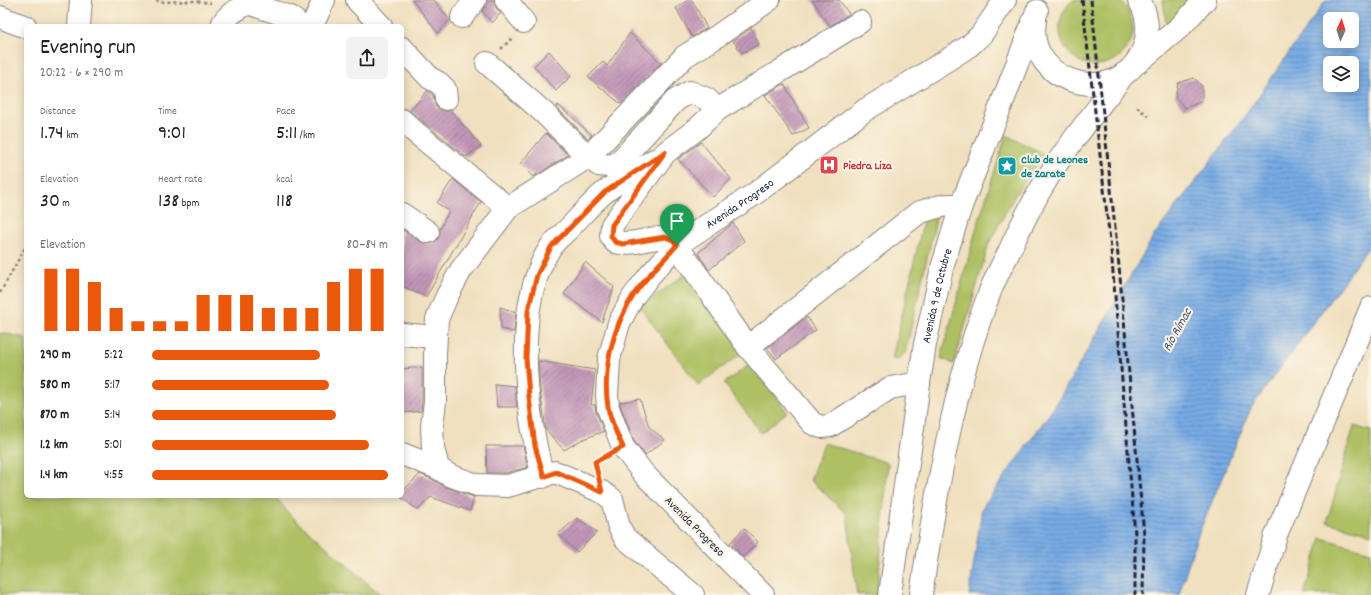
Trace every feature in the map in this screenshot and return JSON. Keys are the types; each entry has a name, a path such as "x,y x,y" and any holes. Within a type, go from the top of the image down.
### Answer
{"street":[{"path":"79,24 80,0"},
{"path":"313,24 324,0"},
{"path":"357,0 379,24"},
{"path":"462,17 475,0"},
{"path":"506,0 524,22"},
{"path":"438,468 433,448 432,433 435,402 435,337 437,319 461,270 508,208 588,157 685,56 716,37 769,0"},
{"name":"Avenida Progreso","path":"763,595 752,582 644,474 623,447 608,408 607,376 609,359 612,343 619,323 633,296 677,245 756,193 865,110 969,46 981,35 1005,0"},
{"path":"921,595 933,513 952,419 968,356 991,288 1018,232 1050,174 1085,124 1142,52 1147,37 1147,21 1139,0"},
{"path":"1039,6 1034,29 1037,46 1045,62 1058,74 1073,82 1091,85 1108,82 1129,70 1180,27 1205,0"},
{"name":"Avenida 9 de Octubre","path":"890,595 925,344 942,268 961,206 1039,6"},
{"path":"238,10 290,17 299,24"},
{"path":"0,17 24,26"},
{"path":"544,477 534,439 526,358 528,311 537,275 551,247 605,192 698,128 717,110 860,22"},
{"path":"404,50 430,78 439,83 445,89 446,99"},
{"path":"487,63 544,112 588,157 599,165 609,166 618,163 676,100 690,92 707,100 717,110"},
{"path":"408,126 508,208"},
{"path":"665,152 612,225 611,236 615,242 623,244 665,237 673,240 748,347 812,423 821,427 830,426 890,388 919,383"},
{"path":"748,347 918,213 937,206 950,204 961,206"},
{"path":"404,215 428,232"},
{"path":"1258,595 1276,535 1371,308"},
{"path":"404,334 435,337"},
{"path":"404,455 438,468 449,475 476,485 508,486 544,477 556,472 602,492 612,499 619,527 625,538 693,595"}],"path":[{"path":"156,0 159,2 195,1 224,5 238,10"},
{"path":"1137,107 1148,116"},
{"path":"0,293 24,250"},
{"path":"602,492 595,462 623,447"}],"green space":[{"path":"1073,0 1119,0 1122,3 1128,10 1133,32 1132,38 1124,52 1112,61 1104,64 1091,65 1079,61 1070,54 1063,44 1060,33 1060,22 1064,10"},
{"path":"1163,0 1197,0 1179,21 1166,24"},
{"path":"1006,135 1044,154 1015,195 989,243 954,364 941,358 976,230"},
{"path":"925,214 937,215 905,353 898,360 892,359"},
{"path":"687,273 745,351 698,385 640,307"},
{"path":"0,333 24,338 24,498 277,498 289,514 381,595 0,595"},
{"path":"752,363 787,412 761,433 724,383"},
{"path":"1354,426 1371,431 1371,534 1327,522"},
{"path":"824,443 888,463 877,595 857,595 847,514 810,480"},
{"path":"1321,538 1371,552 1371,595 1304,595"}],"water":[{"name":"Río Rímac","path":"1326,0 1371,0 1371,244 1251,408 1196,540 1179,595 969,595 982,508 1055,406 1155,234 1242,120"}],"building":[{"path":"412,0 434,0 450,20 438,33"},
{"path":"487,0 494,0 496,8 501,13 492,23 482,11"},
{"path":"688,0 692,0 707,28 692,37 676,8"},
{"path":"812,0 839,0 849,14 830,26"},
{"path":"751,28 759,44 742,53 733,41"},
{"path":"630,33 661,63 621,104 588,77 603,62 607,66"},
{"path":"549,51 571,76 556,91 534,66"},
{"path":"1194,78 1202,86 1202,101 1185,108 1175,97 1178,83"},
{"path":"784,84 809,128 793,136 765,95"},
{"path":"427,91 433,95 436,107 441,111 450,110 481,146 466,157 410,111"},
{"path":"558,105 592,135 588,139 556,107"},
{"path":"546,133 568,155 533,177 520,164"},
{"path":"701,142 731,179 713,197 678,159"},
{"path":"453,179 481,202 426,297 404,287 404,230 421,242 427,244 433,243 438,239 440,229 449,211 437,203"},
{"path":"733,223 744,241 709,270 698,253"},
{"path":"585,262 614,287 602,322 564,294"},
{"path":"500,307 516,312 514,332 501,329"},
{"path":"807,317 816,330 776,359 767,348"},
{"path":"538,361 595,370 591,405 595,405 596,412 604,431 581,440 564,450 546,430 540,390"},
{"path":"422,367 421,411 404,413 404,369"},
{"path":"495,384 515,386 517,407 497,407"},
{"path":"640,399 649,427 665,440 645,455 634,441 620,405 620,402"},
{"path":"486,446 523,446 528,467 506,473 487,473"},
{"path":"420,474 445,487 474,497 470,511 431,497 418,510 402,498 404,498 404,490"},
{"path":"577,518 597,532 577,552 558,534"},
{"path":"744,528 758,542 743,557 730,543"}],"railway":[{"path":"1082,0 1111,249 1135,534 1135,595"},
{"path":"1091,0 1118,256 1144,534 1143,595"}],"place":[{"name":"Piedra Liza","path":"829,165"},
{"name":"Club de Leones de Zarate","path":"1007,166"}],"route":[{"path":"665,152 612,225 611,236 615,242 623,244 665,237 673,240 677,245 633,296 619,323 612,343 607,376 608,408 623,447 595,462 602,492 556,472 544,477 535,446 526,358 528,311 532,292 537,275 551,247 605,192 665,152"}]}
